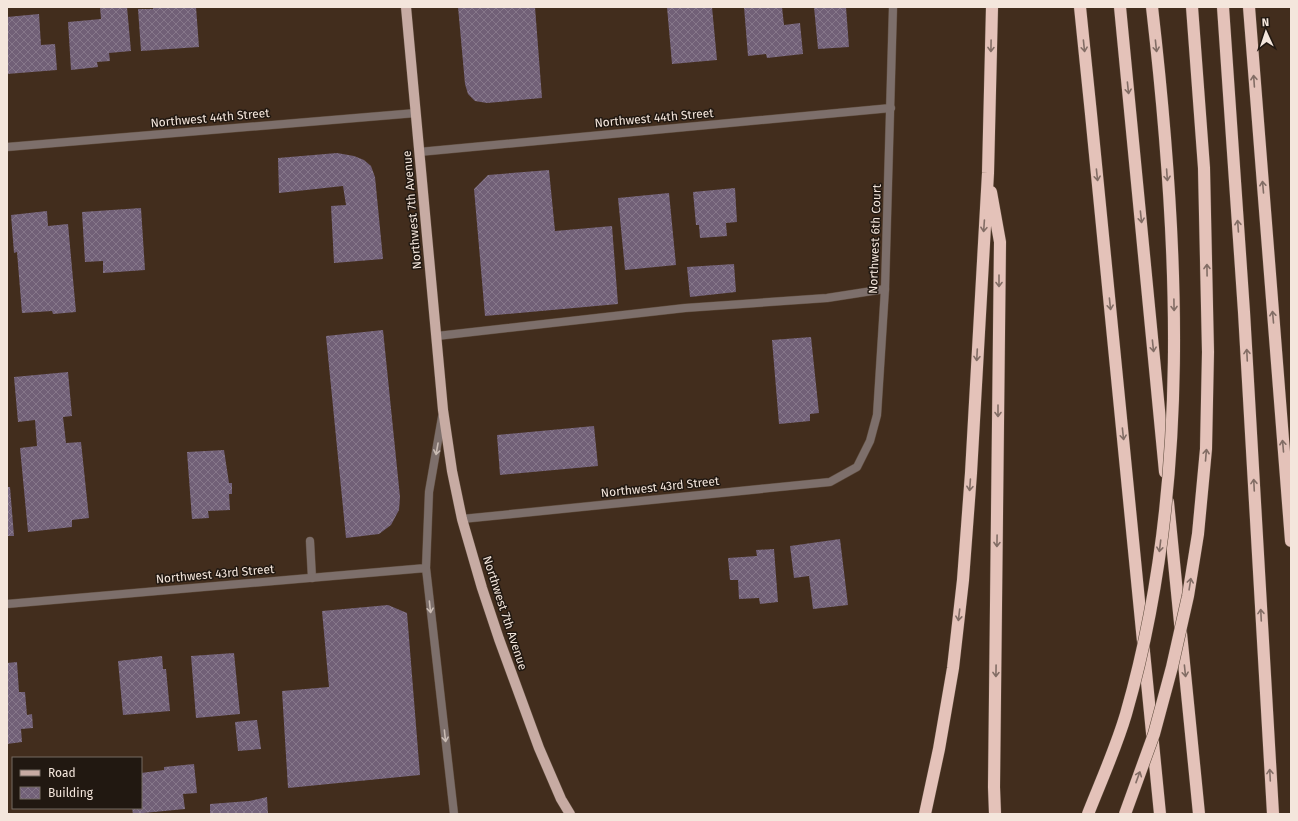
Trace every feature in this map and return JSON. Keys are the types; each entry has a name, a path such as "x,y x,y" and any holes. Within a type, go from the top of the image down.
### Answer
{"highway":[{"path":"925,814 939,749 953,668 963,580 971,473 988,173 992,7"},
{"path":"1080,7 1160,814"},
{"path":"1120,7 1199,814"},
{"path":"1088,814 1125,716 1142,653 1157,573 1166,497 1171,428 1174,351 1173,273 1163,111 1152,7"},
{"path":"1125,814 1154,734 1187,603 1198,534 1206,449 1208,352 1204,168 1192,7"},
{"path":"1223,7 1245,320 1272,814"},
{"path":"1249,7 1291,541"},
{"path":"988,173 1000,242 994,787 995,814"}],"main road":[{"name":"Northwest 7th Avenue","path":"406,7 443,410 452,472 462,519 482,588 539,748 561,799 570,814"}],"street":[{"name":"Northwest 6th Court","path":"857,467 870,441 877,415 885,289 893,7"},
{"name":"Northwest 44th Street","path":"419,152 891,108"},
{"name":"Northwest 44th Street","path":"7,147 416,113"},
{"path":"437,336 685,308 827,298 885,289"},
{"name":"Northwest 7th Avenue","path":"443,410 429,492 426,568 454,814"},
{"name":"Northwest 43rd Street","path":"462,519 830,482 857,467"},
{"path":"310,541 312,578"},
{"name":"Northwest 43rd Street","path":"7,604 426,568"}],"building":[{"path":"100,7 127,7 131,51 109,53 110,61 97,62 98,67 71,70 68,22 101,19"},
{"path":"153,7 196,7 199,47 141,51 138,9 153,9"},
{"path":"458,7 535,7 542,98 487,103 475,101 468,94 465,84"},
{"path":"667,7 712,7 717,60 672,64"},
{"path":"744,7 782,7 784,25 800,23 803,54 767,58 766,54 748,56"},
{"path":"814,7 846,7 849,47 818,49"},
{"path":"39,14 41,45 55,44 57,70 7,74 7,17"},
{"path":"337,153 354,156 364,160 371,166 375,177 383,259 334,263 331,206 346,205 343,186 279,193 278,158"},
{"path":"549,170 555,231 612,226 618,304 485,316 474,189 488,175"},
{"path":"735,188 737,222 726,223 727,236 700,238 699,225 696,225 693,192"},
{"path":"669,193 676,265 625,270 618,198"},
{"path":"141,208 145,270 103,273 103,261 85,262 82,212"},
{"path":"47,211 48,226 68,224 76,312 53,314 52,311 22,313 17,252 14,253 11,215"},
{"path":"734,264 736,292 690,297 687,267"},
{"path":"383,330 400,497 399,510 391,525 379,534 346,538 326,336"},
{"path":"811,337 819,413 810,414 810,421 779,424 772,340"},
{"path":"68,372 72,416 63,417 66,443 81,442 89,518 72,520 72,527 28,532 20,448 37,446 35,420 18,422 14,377"},
{"path":"594,426 598,466 500,475 497,435"},
{"path":"224,450 229,483 232,483 232,494 229,494 230,510 208,511 209,518 192,519 187,452"},
{"path":"7,487 10,487 14,536 7,536"},
{"path":"840,539 848,605 813,609 809,576 794,578 790,546"},
{"path":"774,549 778,602 760,604 759,598 739,599 738,580 730,580 728,558 757,556 756,550"},
{"path":"388,605 407,613 420,775 288,788 282,691 329,687 322,611"},
{"path":"234,653 240,714 196,718 191,656"},
{"path":"162,656 163,669 166,669 170,711 123,715 118,661"},
{"path":"17,662 19,692 25,692 27,715 32,714 33,728 21,729 22,742 7,744 7,663"},
{"path":"257,720 261,749 238,751 235,722"},
{"path":"194,764 197,793 183,794 185,809 133,814 132,809 142,809 142,773 164,770 164,767"},
{"path":"267,797 268,814 210,814 210,804 249,801"}]}
